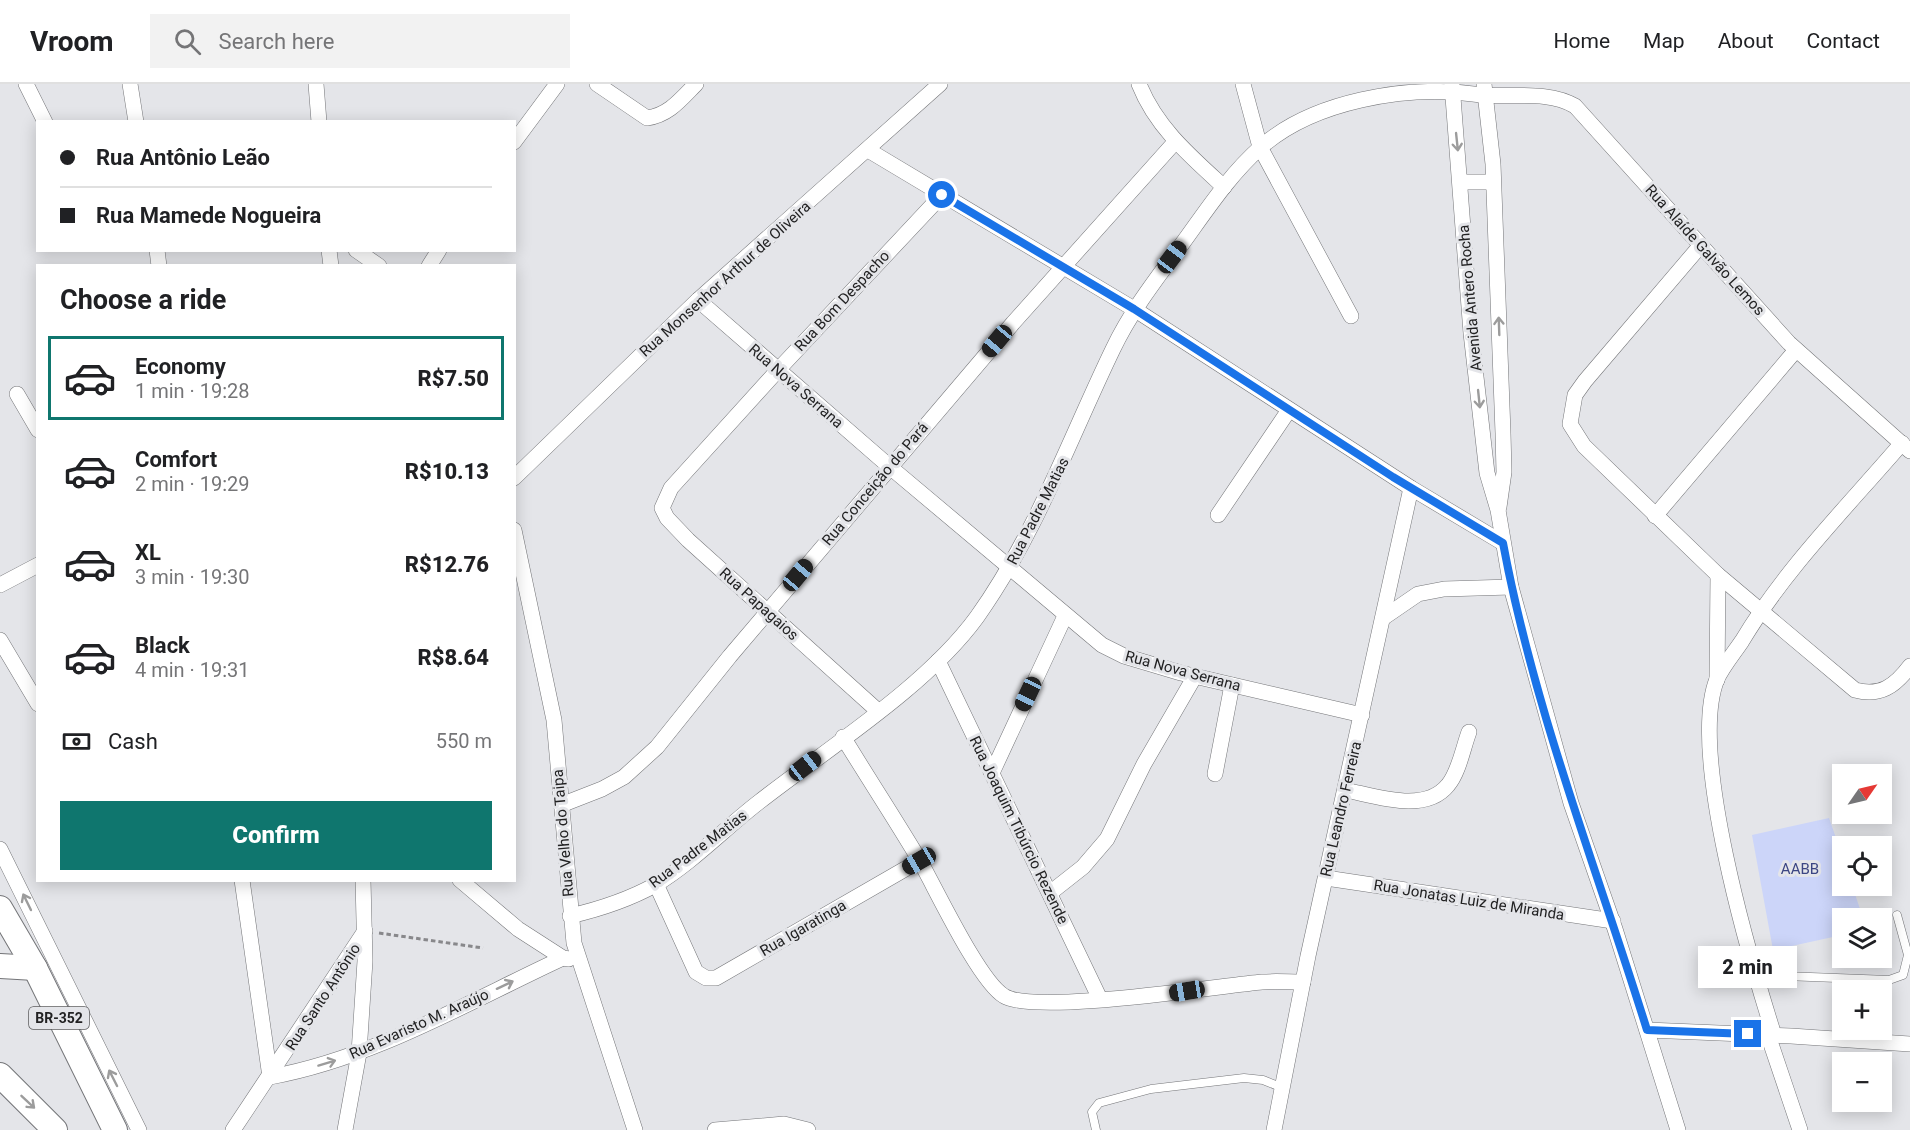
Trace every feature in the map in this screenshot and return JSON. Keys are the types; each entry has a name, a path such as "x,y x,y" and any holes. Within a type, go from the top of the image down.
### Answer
{"main road":[{"name":"BR-352","path":"0,908 34,968 115,1130"},
{"path":"0,966 34,968"},
{"path":"0,1075 55,1130"}],"street":[{"path":"26,84 44,120"},
{"path":"130,84 136,120"},
{"path":"316,84 319,120"},
{"path":"516,139 557,84"},
{"path":"597,84 647,118 660,116 673,107 696,84"},
{"name":"Rua Monsenhor Arthur de Oliveira","path":"516,476 698,300 940,84"},
{"path":"1139,84 1147,105 1175,142 1224,187"},
{"path":"1244,84 1260,147 1351,316"},
{"name":"Rua Padre Matias","path":"570,916 611,906 656,884 878,711 938,661 975,619 1030,532 1067,455 1113,349 1134,309 1224,187 1260,147 1281,131 1311,116 1386,95 1451,88"},
{"name":"Rua Alaíde Galvão Lemos","path":"1451,88 1560,97 1575,106 1796,350 1906,447"},
{"name":"Avenida Antero Rocha","path":"1451,88 1461,182 1471,333 1487,473 1498,510 1511,587 1571,803 1612,921 1678,1130"},
{"name":"Avenida Antero Rocha","path":"1484,90 1493,182 1504,472 1498,510"},
{"name":"Rua Conceição do Pará","path":"561,805 602,789 624,777 657,747 767,611 890,467 1062,267 1175,142"},
{"path":"868,150 1134,309 1411,488 1503,543"},
{"path":"1461,182 1493,182"},
{"name":"Rua Bom Despacho","path":"671,488 942,195"},
{"path":"1701,245 1585,381 1575,395 1570,424 1584,446 1718,575 1855,690 1871,694 1885,689 1903,675 1910,666"},
{"path":"359,252 376,264"},
{"name":"Rua Nova Serrana","path":"698,300 890,467 1102,645 1124,656 1195,676 1362,715"},
{"path":"1655,516 1796,350"},
{"path":"17,394 36,427"},
{"path":"1218,515 1289,410"},
{"path":"1717,680 1759,611 1906,447"},
{"name":"Rua Papagaios","path":"671,488 662,508 667,518 878,711"},
{"name":"Rua Leandro Ferreira","path":"1274,1130 1303,982 1411,488"},
{"name":"Rua Velho do Taipa","path":"516,540 554,720 570,916 578,961 635,1130"},
{"path":"0,585 36,565"},
{"path":"1718,575 1717,680 1710,715 1717,809 1771,1035 1800,1130"},
{"path":"1383,618 1418,594 1444,589 1511,587"},
{"path":"992,773 1065,616"},
{"path":"0,640 36,701"},
{"name":"Rua Joaquim Tibúrcio Rezende","path":"938,661 1100,999"},
{"path":"1050,893 1083,867 1102,846 1195,676"},
{"path":"1215,774 1232,685"},
{"path":"1345,790 1400,801 1438,795 1450,783 1469,732"},
{"path":"843,737 919,861 973,956 1004,996 1039,1001 1100,999 1170,994 1266,981 1303,982"},
{"path":"0,849 139,1130"},
{"name":"Rua Igaratinga","path":"656,884 696,972 706,978 716,978 919,861"},
{"name":"Rua Jonatas Luiz de Miranda","path":"1326,878 1612,921"},
{"path":"242,882 270,1077"},
{"path":"345,1130 359,1053 365,931 363,882"},
{"path":"462,882 518,929 563,958 578,961"},
{"name":"Rua Santo Antônio","path":"233,1130 365,931"},
{"name":"Rua Evaristo M. Araújo","path":"270,1077 301,1071 359,1053 563,958"},
{"path":"1647,1030 1771,1035 1909,1048"},
{"path":"715,1130 784,1124 808,1130"}],"lane":[{"path":"1756,975 1889,980 1907,975 1908,955 1897,915"},
{"path":"1096,1130 1092,1112 1099,1103 1151,1089 1244,1078 1263,1080 1283,1088"}],"path":[{"name":"Rua Santo Antônio","path":"365,931 483,948"}],"green space":[{"name":"AABB","path":"1829,818 1835,836 1832,836 1832,896 1856,896 1860,908 1832,908 1832,937 1773,950 1752,835"}],"route":[{"path":"942,195 1134,309 1393,477 1503,543 1511,587 1529,659 1571,803 1647,1030 1748,1034"}]}
